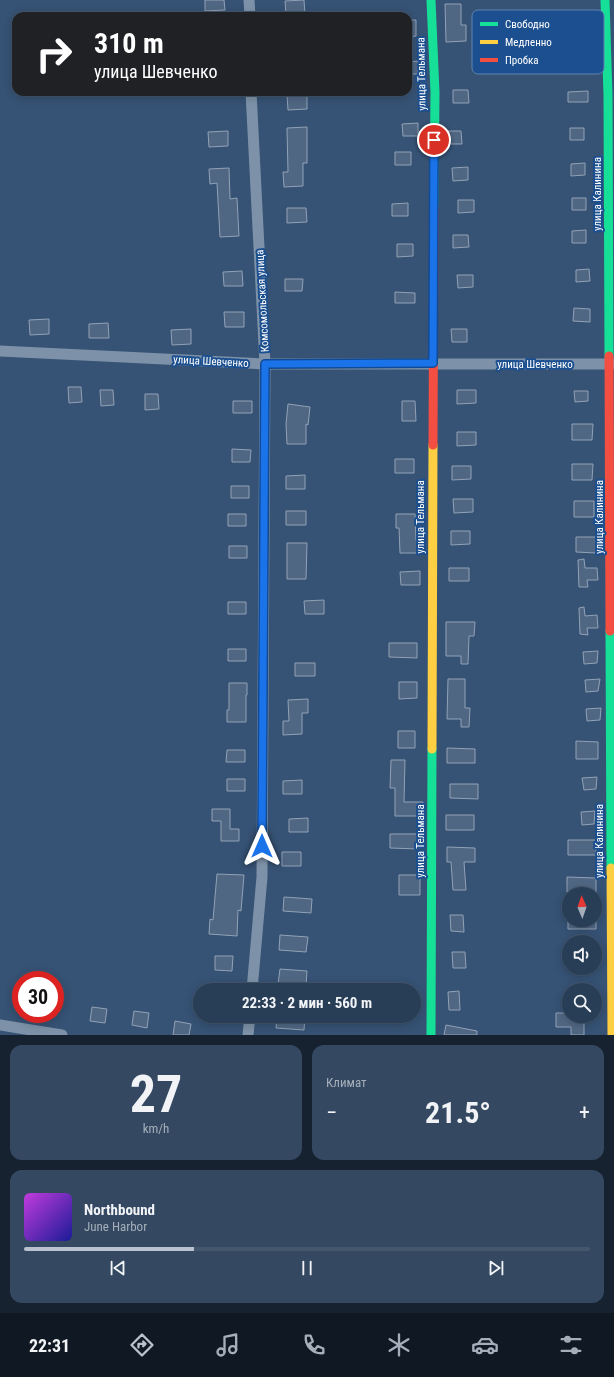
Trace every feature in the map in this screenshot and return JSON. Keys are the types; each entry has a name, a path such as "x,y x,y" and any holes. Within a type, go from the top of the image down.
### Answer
{"street":[{"path":"249,0 250,12"},
{"name":"улица Тельмана","path":"431,0 435,92 431,1035"},
{"name":"улица Калинина","path":"605,0 612,364 612,1035"},
{"name":"Комсомольская улица","path":"251,96 265,364 262,877 253,983"},
{"name":"улица Шевченко","path":"0,351 265,364 612,364"},
{"path":"248,1035 249,1023"},
{"path":"0,1025 62,1035"}],"building":[{"path":"205,0 224,0 225,10 205,11"},
{"path":"304,0 305,12 286,12 285,1"},
{"path":"445,4 461,4 461,25 466,25 466,41 446,42"},
{"path":"412,20 416,20 416,36 412,36"},
{"path":"418,61 418,74 412,74 412,62"},
{"path":"453,90 468,90 469,103 453,103"},
{"path":"588,91 588,102 568,102 568,92"},
{"path":"287,96 307,96 307,109 288,110"},
{"path":"418,123 418,136 403,136 402,124"},
{"path":"307,127 307,163 303,163 303,186 284,187 283,172 288,172 287,128"},
{"path":"570,128 584,128 584,140 570,140"},
{"path":"228,131 228,146 209,147 208,132"},
{"path":"446,131 461,131 462,144 446,144"},
{"path":"395,152 411,152 411,165 395,165"},
{"path":"585,163 585,175 571,176 571,164"},
{"path":"468,167 468,180 453,181 452,168"},
{"path":"229,168 230,199 237,198 239,236 220,237 217,183 210,184 209,169"},
{"path":"572,198 586,198 586,210 572,210"},
{"path":"458,200 474,200 474,212 458,213"},
{"path":"408,203 408,216 392,216 392,204"},
{"path":"287,208 306,208 307,222 287,223"},
{"path":"586,230 586,243 572,243 572,231"},
{"path":"453,235 468,235 469,247 453,248"},
{"path":"397,244 413,244 413,256 397,257"},
{"path":"589,269 590,281 576,282 576,270"},
{"path":"242,271 243,286 224,286 223,272"},
{"path":"457,275 473,275 473,287 458,288"},
{"path":"285,279 303,279 302,291 285,291"},
{"path":"395,292 415,293 415,303 395,303"},
{"path":"574,308 590,309 590,322 573,321"},
{"path":"224,312 244,312 244,327 225,327"},
{"path":"49,319 49,334 30,335 29,320"},
{"path":"108,323 109,338 89,338 89,324"},
{"path":"191,329 191,344 172,345 171,330"},
{"path":"451,329 467,329 467,342 452,342"},
{"path":"68,387 81,387 82,402 69,403"},
{"path":"100,390 113,390 114,405 101,406"},
{"path":"457,390 476,390 476,403 457,404"},
{"path":"574,391 588,391 588,401 575,402"},
{"path":"145,394 158,394 159,409 145,410"},
{"path":"233,401 252,401 252,413 233,413"},
{"path":"402,401 415,401 416,421 402,421"},
{"path":"288,404 310,407 308,425 306,424 306,444 287,444 286,424"},
{"path":"572,424 593,424 592,440 572,440"},
{"path":"457,432 476,432 476,445 457,446"},
{"path":"232,449 251,450 250,462 232,462"},
{"path":"395,459 414,459 414,473 395,473"},
{"path":"572,464 593,464 592,480 572,480"},
{"path":"452,466 471,466 471,479 452,480"},
{"path":"305,475 305,489 286,489 286,476"},
{"path":"231,486 249,486 249,498 231,498"},
{"path":"453,499 473,499 473,512 454,513"},
{"path":"574,501 594,501 594,517 574,517"},
{"path":"286,511 306,511 306,525 286,525"},
{"path":"228,514 246,514 246,526 228,526"},
{"path":"396,514 415,514 416,540 419,540 419,553 400,553 399,528 396,528"},
{"path":"451,531 470,531 470,544 451,545"},
{"path":"576,537 596,537 596,553 576,552"},
{"path":"287,543 307,543 306,579 287,579"},
{"path":"229,546 247,546 247,558 229,558"},
{"path":"584,559 585,568 597,568 598,580 587,580 588,587 579,587 578,560"},
{"path":"449,568 469,568 469,581 449,581"},
{"path":"420,571 420,585 401,585 400,572"},
{"path":"324,600 324,614 305,614 304,601"},
{"path":"228,602 246,602 246,614 228,614"},
{"path":"584,607 585,616 597,615 598,628 587,628 588,635 580,634 579,608"},
{"path":"446,622 475,622 474,636 469,636 468,664 461,664 461,656 446,656"},
{"path":"389,643 417,643 417,658 389,657"},
{"path":"228,649 246,649 246,661 228,661"},
{"path":"598,651 597,663 584,664 583,652"},
{"path":"295,663 315,663 315,676 295,676"},
{"path":"448,679 465,679 465,708 470,708 469,727 461,727 461,719 447,719"},
{"path":"600,679 598,691 586,692 585,680"},
{"path":"399,682 417,682 417,698 399,699"},
{"path":"229,683 247,683 246,722 227,722 227,710 229,710"},
{"path":"308,699 308,713 302,713 302,734 283,735 283,721 289,721 288,700"},
{"path":"601,708 600,720 587,721 586,709"},
{"path":"398,731 415,731 415,748 398,748"},
{"path":"576,741 598,742 598,759 576,759"},
{"path":"447,748 475,749 475,763 447,763"},
{"path":"227,750 245,750 245,762 226,762"},
{"path":"391,760 405,760 404,802 423,802 423,816 395,816 395,788 390,788"},
{"path":"597,777 596,789 584,790 582,778"},
{"path":"227,779 245,779 245,791 227,791"},
{"path":"302,780 302,794 283,794 283,781"},
{"path":"450,784 478,784 478,799 450,798"},
{"path":"212,809 230,809 230,829 239,829 239,841 221,841 221,821 212,821"},
{"path":"595,811 594,824 582,825 581,812"},
{"path":"446,815 474,815 474,830 446,830"},
{"path":"308,818 308,832 289,832 289,819"},
{"path":"390,834 418,834 418,849 390,848"},
{"path":"568,840 596,840 596,855 568,855"},
{"path":"447,847 475,848 475,862 464,862 466,890 453,890 451,862 447,862"},
{"path":"282,852 301,852 301,866 282,866"},
{"path":"217,874 244,875 241,911 238,910 237,936 209,934 210,919 213,920"},
{"path":"399,875 420,875 420,895 399,895"},
{"path":"567,877 596,878 596,887 567,887"},
{"path":"284,897 312,899 311,913 283,911"},
{"path":"450,915 463,915 464,932 451,931"},
{"path":"568,927 596,927 596,929 568,929"},
{"path":"280,935 308,937 306,952 279,950"},
{"path":"452,952 465,952 466,968 453,968"},
{"path":"215,956 233,956 232,971 215,970"},
{"path":"280,969 307,971 306,983 278,983"},
{"path":"459,991 460,1010 449,1010 448,992"},
{"path":"92,1007 107,1009 105,1023 90,1021"},
{"path":"134,1011 149,1013 147,1028 132,1025"},
{"path":"556,1013 562,1013 562,1023 584,1023 584,1035 571,1035 571,1027 556,1027"},
{"path":"175,1021 191,1024 189,1035 173,1035"},
{"path":"276,1023 304,1023 304,1030 276,1028"},
{"path":"446,1025 477,1031 477,1035 444,1035"}],"traffic: fast":[{"path":"431,0 435,92 434,208"},
{"path":"605,0 608,95 609,356"},
{"path":"610,631 611,868"},
{"path":"431,1035 432,749"}],"traffic: slow":[{"path":"432,749 433,445"},
{"path":"611,868 612,1035"}],"traffic: jam":[{"path":"433,445 434,208"},
{"path":"609,356 610,631"}],"route":[{"path":"262,846 265,364 433,363 434,140"}]}
